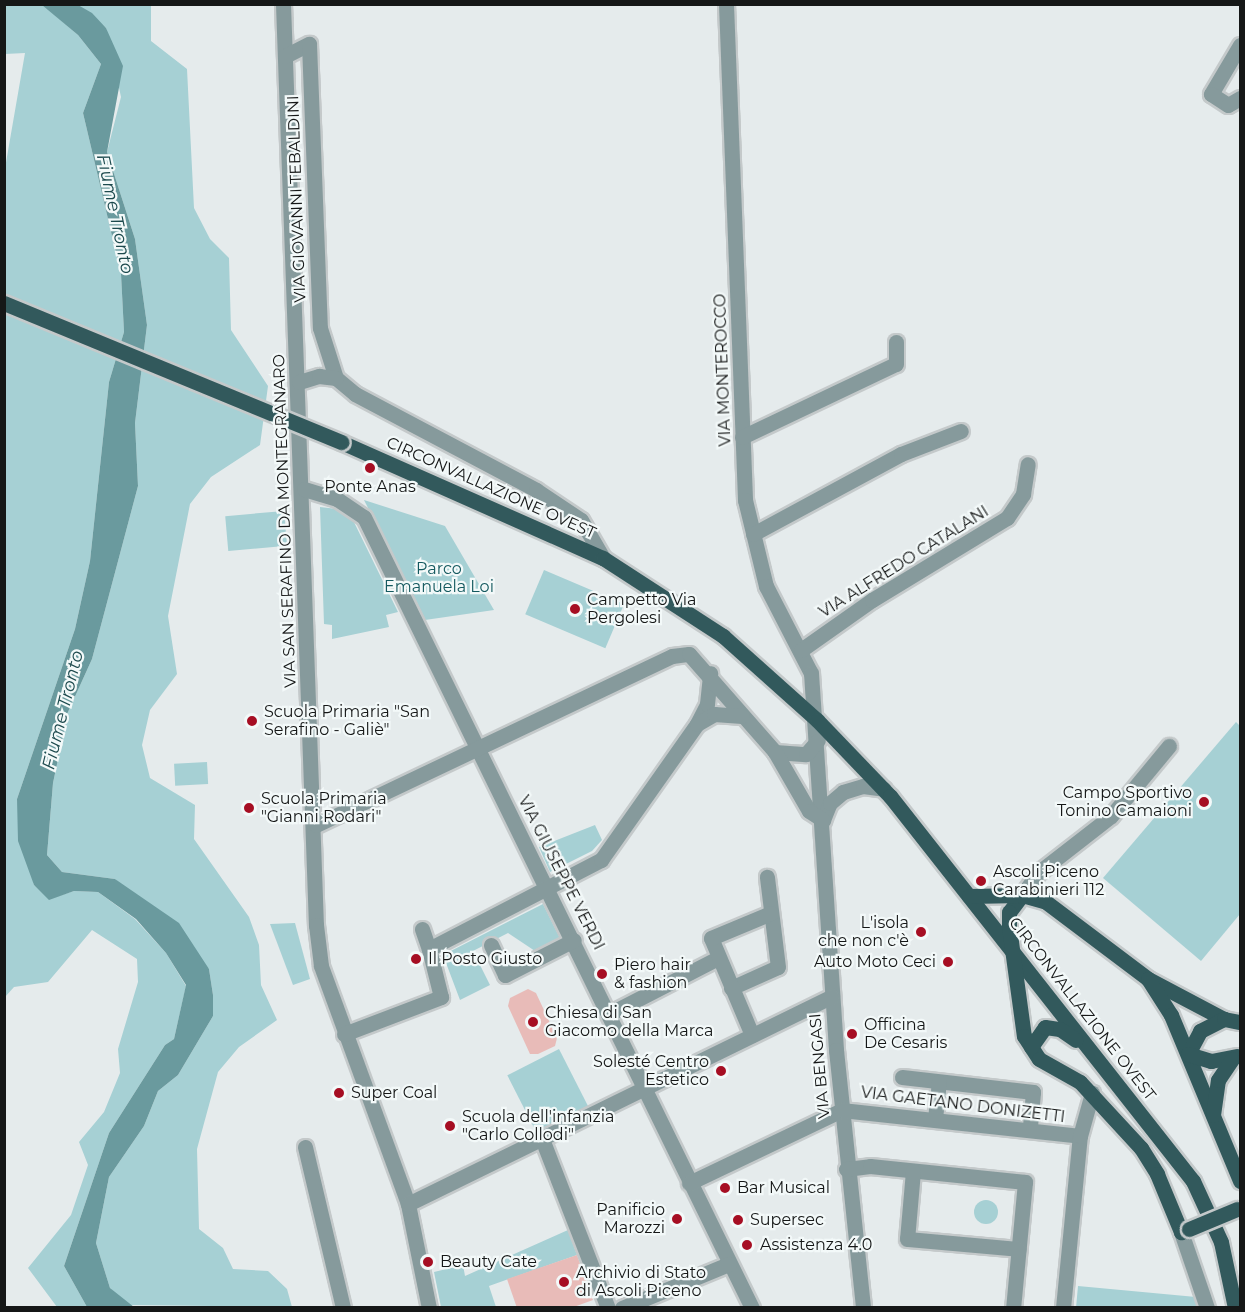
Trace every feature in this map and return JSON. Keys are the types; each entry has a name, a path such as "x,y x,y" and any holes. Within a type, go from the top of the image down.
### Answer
{"main road":[{"name":"CIRCONVALLAZIONE OVEST","path":"4,303 341,442 603,558 723,636 817,720 884,789 1193,1181 1209,1209 1230,1273 1235,1308"},
{"path":"969,896 1022,896 1046,902 1148,979 1224,1018 1240,1022"},
{"path":"1022,896 1009,912 1020,1022 1039,1059 1092,1094 1152,1165 1185,1231 1239,1208"},
{"path":"1148,979 1188,1054 1240,1181"},
{"path":"1188,1054 1200,1031 1224,1018"},
{"path":"1031,1047 1045,1027 1060,1029 1090,1050"},
{"path":"1188,1054 1211,1060 1236,1056"},
{"path":"1213,1115 1218,1080 1236,1056"}],"street":[{"name":"VIA SAN SERAFINO DA MONTEGRANARO","path":"283,4 304,489 321,966 408,1204 429,1308"},
{"name":"VIA MONTEROCCO","path":"726,4 746,500 766,586 811,673 817,720"},
{"name":"VIA GIOVANNI TEBALDINI","path":"285,56 309,44 320,328 336,378"},
{"path":"1240,45 1210,94 1228,105 1240,98"},
{"path":"742,437 896,364 896,342"},
{"path":"299,382 319,376 336,378 355,394 536,490 580,520 603,558"},
{"path":"753,534 901,454 961,431"},
{"name":"VIA ALFREDO CATALANI","path":"801,650 872,600 1007,518 1023,494 1028,464"},
{"name":"VIA GIUSEPPE VERDI","path":"304,489 337,500 364,517 477,749 611,1013 689,1182 752,1308"},
{"path":"316,825 672,656 689,654 710,673 742,716 774,752 809,811 823,820 830,803 843,792 863,786 884,789"},
{"path":"429,948 601,860 697,724 707,704 710,673"},
{"path":"697,724 714,714 742,716"},
{"name":"VIA BENGASI","path":"817,720 832,996 846,1169 863,1308"},
{"path":"774,752 806,754 818,740"},
{"path":"1022,896 1039,872 1111,816 1169,746"},
{"path":"731,988 778,967 767,877"},
{"path":"752,1035 711,938 771,913"},
{"path":"344,1034 441,997 422,929"},
{"path":"491,945 506,975 574,940"},
{"path":"611,1013 718,958"},
{"path":"408,1204 832,996"},
{"path":"902,1077 1033,1092 1030,1130"},
{"path":"935,1119 939,1082"},
{"path":"1063,1308 1080,1136 1092,1094"},
{"path":"689,1182 842,1110"},
{"name":"VIA GAETANO DONIZETTI","path":"842,1110 1080,1136"},
{"path":"542,1139 608,1308"},
{"path":"305,1147 343,1308"},
{"path":"846,1169 863,1166 1025,1182 1013,1308"},
{"path":"913,1171 907,1239 1019,1249"},
{"path":"1185,1231 1207,1308"},
{"path":"622,1308 729,1264"}],"green space":[{"path":"42,4 78,35 101,64 83,113 121,274 124,332 109,382 90,561 75,629 17,799 34,885 49,899 74,891 98,892 135,919 166,953 186,986 174,1039 165,1045 109,1133 64,1266 87,1307 57,1307 28,1268 71,1215 88,1165 79,1142 104,1112 120,1073 118,1049 138,982 137,959 92,930 48,982 14,987 5,997 4,174 25,53 5,54 4,5"},
{"path":"78,5 151,5 151,41 187,69 194,208 210,239 229,258 231,330 268,386 260,445 211,477 190,504 168,616 177,674 150,710 142,745 150,778 195,805 194,839 249,917 259,945 261,985 277,1020 239,1047 218,1072 197,1149 199,1229 223,1248 233,1269 268,1271 287,1289 292,1307 126,1305 110,1288 96,1243 109,1177 144,1126 158,1091 178,1075 213,1016 213,995 209,969 115,879 62,872 47,855 53,783 68,712 92,659 138,486 135,423 147,325 135,239 107,152 121,97 106,28"},
{"name":"Parco Emanuela Loi","path":"364,500 445,526 494,610 425,620"},
{"path":"320,507 346,510 351,516 398,612 386,615 389,627 332,639 332,625 324,624"},
{"path":"284,511 287,546 228,551 225,516"},
{"name":"Campetto Via Pergolesi","path":"544,570 624,604 605,648 525,614"},
{"name":"Campo Sportivo Tonino Camaioni","path":"1236,722 1240,726 1240,914 1201,961 1103,878"},
{"path":"207,762 208,784 175,786 174,764"},
{"path":"595,825 602,840 592,851 550,872 539,847"},
{"path":"543,904 560,938 535,951 508,933 473,951 490,985 460,1000 443,955"},
{"path":"295,923 310,979 293,985 270,924"},
{"path":"559,1049 589,1107 537,1133 507,1075"},
{"path":"986,1200 995,1203 998,1212 995,1221 986,1224 977,1221 974,1212 977,1203"},
{"path":"568,1230 577,1255 489,1286 496,1307 441,1307 434,1272 463,1265 465,1276"},
{"path":"1078,1286 1196,1297 1198,1307 1076,1308"}],"water":[{"name":"Fiume Tronto","path":"42,5 78,5 92,13 106,28 123,66 107,152 135,239 147,325 135,423 138,486 92,659 68,712 53,783 47,855 62,872 115,879 179,923 209,969 213,995 213,1016 178,1075 158,1091 144,1126 109,1177 96,1243 110,1288 134,1307 87,1307 64,1266 109,1133 165,1045 174,1039 186,985 166,953 136,919 98,892 74,891 49,900 34,885 18,841 17,799 75,629 90,561 109,382 124,332 121,274 83,113 101,64 78,35"}],"building":[{"name":"Chiesa di San Giacomo della Marca","path":"528,989 536,993 557,1038 555,1046 538,1054 530,1054 508,1006 510,998"},
{"name":"Archivio di Stato di Ascoli Piceno","path":"577,1255 593,1300 571,1308 517,1308 507,1279"}],"place":[{"name":"Ponte Anas","path":"370,468"},
{"name":"Campetto Via Pergolesi","path":"575,609"},
{"name":"Scuola Primaria \"San Serafino - Galiè\"","path":"252,721"},
{"name":"Campo Sportivo Tonino Camaioni","path":"1204,802"},
{"name":"Scuola Primaria \"Gianni Rodari\"","path":"249,808"},
{"name":"Ascoli Piceno Carabinieri 112","path":"981,881"},
{"name":"L'isola che non c'è","path":"921,932"},
{"name":"Il Posto Giusto","path":"416,959"},
{"name":"Auto Moto Ceci","path":"948,962"},
{"name":"Piero hair & fashion","path":"602,974"},
{"name":"Chiesa di San Giacomo della Marca","path":"533,1022"},
{"name":"Officina De Cesaris","path":"852,1034"},
{"name":"Solesté Centro Estetico","path":"721,1071"},
{"name":"Super Coal","path":"339,1093"},
{"name":"Scuola dell'infanzia \"Carlo Collodi\"","path":"450,1126"},
{"name":"Bar Musical","path":"725,1188"},
{"name":"Panificio Marozzi","path":"677,1219"},
{"name":"Supersec","path":"738,1220"},
{"name":"Assistenza 4.0","path":"747,1245"},
{"name":"Beauty Cate","path":"428,1262"},
{"name":"Archivio di Stato di Ascoli Piceno","path":"564,1282"}]}
